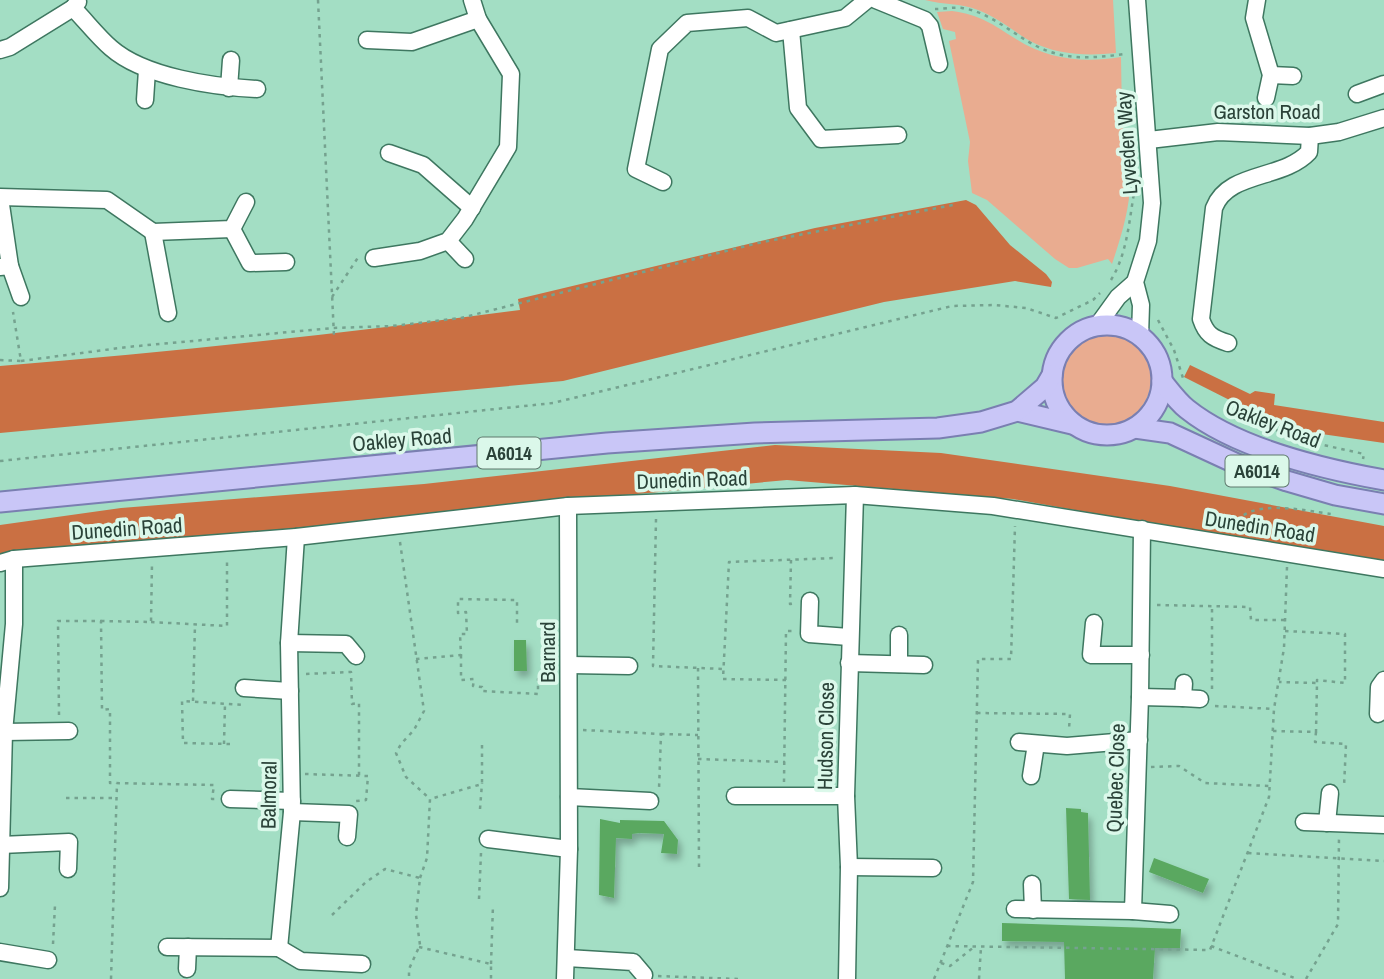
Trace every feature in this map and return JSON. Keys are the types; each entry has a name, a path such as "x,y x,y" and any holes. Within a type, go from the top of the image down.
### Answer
{"main road":[{"path":"1017,411 1072,424 1103,436 1135,428 1149,416 1159,400 1162,381 1160,364 1152,348 1140,336 1112,325 1097,326 1080,332 1066,343 1056,358 1052,375 1053,393 1060,410 1072,424"},
{"name":"Oakley Road","path":"0,502 607,443 755,433 937,428 981,422 1017,411 1045,387 1052,375"},
{"name":"Oakley Road","path":"1162,381 1184,407 1226,433 1281,455 1384,480"},
{"name":"A6014","path":"1135,428 1170,433 1237,464 1287,481 1335,495 1384,504"}],"street":[{"path":"374,258 420,251 448,241 472,208 508,147 511,74 478,19 472,0"},
{"path":"663,182 636,169 660,49 687,23 748,18 776,33 845,18 867,0"},
{"path":"876,0 913,13 930,26 939,64"},
{"name":"Lyveden Way","path":"1137,0 1149,140 1151,221 1135,282 1141,305 1140,336"},
{"path":"1257,0 1254,18 1271,75 1266,98"},
{"path":"0,50 10,47 76,4 112,49 147,70 229,88 257,89"},
{"path":"367,40 412,42 478,19"},
{"path":"790,30 798,108 821,139 898,135"},
{"path":"229,88 231,60"},
{"path":"145,100 147,70"},
{"path":"1271,75 1293,76"},
{"path":"1357,94 1384,84"},
{"name":"Garston Road","path":"1149,140 1219,132 1310,136 1339,132 1384,118"},
{"path":"1228,343 1214,339 1205,332 1201,319 1214,208 1218,197 1226,189 1280,171 1302,160 1309,152 1310,136"},
{"path":"389,153 423,165 472,208"},
{"path":"21,297 5,266 0,197 107,200 153,232 232,229"},
{"path":"232,229 246,202"},
{"path":"232,229 250,263 286,262"},
{"path":"153,232 168,313"},
{"path":"448,241 465,259"},
{"name":"Lyveden Way","path":"1097,326 1118,297 1135,282"},
{"name":"Dunedin Road","path":"7,561 296,537 568,506 855,495 993,506 1384,569"},
{"name":"Hudson Close","path":"847,979 849,867 846,796 855,495"},
{"name":"Barnard","path":"565,979 569,849 568,506"},
{"name":"Quebec Close","path":"1133,911 1142,529"},
{"name":"Balmoral","path":"279,948 292,806 289,643 296,537"},
{"path":"0,888 1,776 14,624 7,561"},
{"path":"810,602 809,634 849,637"},
{"path":"1094,622 1091,655 1140,655"},
{"path":"899,635 899,664"},
{"path":"289,643 346,644 356,656"},
{"path":"849,663 924,665"},
{"path":"570,665 629,666"},
{"path":"1378,714 1379,687 1384,680"},
{"path":"244,688 290,691"},
{"path":"1140,697 1184,691 1200,699"},
{"path":"4,732 64,731"},
{"path":"1019,742 1067,746 1139,740"},
{"path":"1031,776 1036,744"},
{"path":"1333,823 1335,791"},
{"path":"735,796 846,796"},
{"path":"569,797 650,801"},
{"path":"230,799 349,814 348,836"},
{"path":"1304,822 1384,825"},
{"path":"488,839 569,849"},
{"path":"1,845 69,842 68,869"},
{"path":"849,867 933,868"},
{"path":"1032,884 1033,910"},
{"path":"1015,909 1170,914"},
{"path":"167,947 279,948 301,961 362,964"},
{"path":"187,969 188,947"},
{"path":"0,952 24,957 51,953"},
{"path":"567,958 633,962 644,975"}],"path":[{"path":"318,0 334,336"},
{"path":"934,9 962,8 980,14 1037,47 1056,54 1099,57 1125,54 1124,47"},
{"path":"0,461 553,403 886,320 953,306 994,305 1026,308 1056,318 1093,300 1114,277 1126,240 1135,186"},
{"path":"0,360 461,318 758,243 953,205"},
{"path":"332,297 359,256 374,258"},
{"path":"21,297 11,296 21,360"},
{"path":"1156,314 1159,325 1174,350 1184,381"},
{"path":"1222,411 1310,442 1364,454"},
{"path":"657,503 653,666 723,669"},
{"path":"1227,543 1235,523 1244,514 1257,509 1281,508 1331,514"},
{"path":"934,979 973,882 978,659 1011,659 1015,518"},
{"path":"396,526 402,549 424,711 414,730 396,753 406,777 430,799"},
{"path":"64,731 58,621 226,626 228,542"},
{"path":"151,622 152,548"},
{"path":"947,946 1210,950 1269,797 1275,709 1285,631 1287,553"},
{"path":"786,680 723,679 729,562 853,558"},
{"path":"791,560 790,604 810,602"},
{"path":"517,624 517,600 458,599 458,613 466,612 467,634 460,634 461,680 474,679 473,685 482,687 482,691 538,694 538,679 570,683"},
{"path":"1141,604 1250,607 1251,620 1285,620"},
{"path":"1212,606 1211,706 1275,709"},
{"path":"102,621 102,710 110,709 110,783 214,785 212,799 230,799"},
{"path":"193,702 195,624"},
{"path":"784,796 786,631 809,631"},
{"path":"1279,682 1345,682 1345,634 1285,631"},
{"path":"416,659 461,655"},
{"path":"698,668 699,867"},
{"path":"290,674 351,672 352,704 359,703 359,776"},
{"path":"1317,683 1315,742 1346,744 1345,786 1335,791"},
{"path":"230,744 183,743 182,701 251,705"},
{"path":"224,744 225,704"},
{"path":"976,713 1070,714 1067,746"},
{"path":"569,729 698,735"},
{"path":"1273,731 1316,732"},
{"path":"650,801 659,800 661,734"},
{"path":"480,809 482,741"},
{"path":"698,759 785,762"},
{"path":"1138,767 1179,766 1205,783 1270,786"},
{"path":"291,774 368,776 366,800 357,800 344,814"},
{"path":"111,979 117,783"},
{"path":"430,799 482,783"},
{"path":"66,798 116,798"},
{"path":"409,979 408,969 419,947 416,915 420,878 427,858 430,799"},
{"path":"1306,979 1338,924 1339,860 1333,823"},
{"path":"479,899 481,850 488,839"},
{"path":"1248,853 1384,861"},
{"path":"332,915 366,882 385,869 420,878"},
{"path":"51,953 55,905"},
{"path":"491,979 493,905"},
{"path":"1212,946 1297,979"},
{"path":"419,947 491,964"},
{"path":"941,963 950,966 974,947"},
{"path":"979,979 981,947"},
{"path":"644,975 739,979"}],"shaded area":[{"path":"925,0 1113,0 1116,53 1061,52 1030,41 978,10"},
{"path":"952,11 979,18 1028,46 1054,56 1093,60 1121,57 1122,116 1115,119 1115,128 1123,128 1130,188 1125,221 1112,264 1108,259 1069,268 987,200 972,193 968,161 970,142 949,41 956,39 955,32 943,29 937,12"},
{"path":"966,200 976,205 1010,245 1046,274 1052,282 1051,287 1015,281 884,302 563,381 0,433 0,366 260,341 520,310 518,299 815,228"},
{"path":"1105,333 1123,337 1137,347 1147,361 1151,379 1147,397 1137,411 1123,421 1105,425 1087,421 1073,411 1063,397 1059,379 1063,361 1073,347 1087,337"},
{"path":"1190,365 1250,394 1255,391 1275,394 1274,405 1384,422 1384,443 1287,429 1184,377"},
{"path":"775,445 941,453 1170,486 1384,526 1384,565 1013,499 787,480 258,533 0,555 0,525 121,508 424,484"}],"building":[{"path":"514,640 526,640 527,671 514,671"},
{"path":"1066,808 1081,809 1081,812 1088,813 1090,900 1069,899"},
{"path":"600,819 620,823 620,820 664,821 678,840 677,854 661,853 664,834 639,833 632,834 632,839 616,838 614,898 599,895"},
{"path":"1154,858 1209,879 1203,893 1149,872"},
{"path":"1002,923 1181,929 1180,948 1155,948 1153,979 1065,979 1064,942 1002,941"}]}
